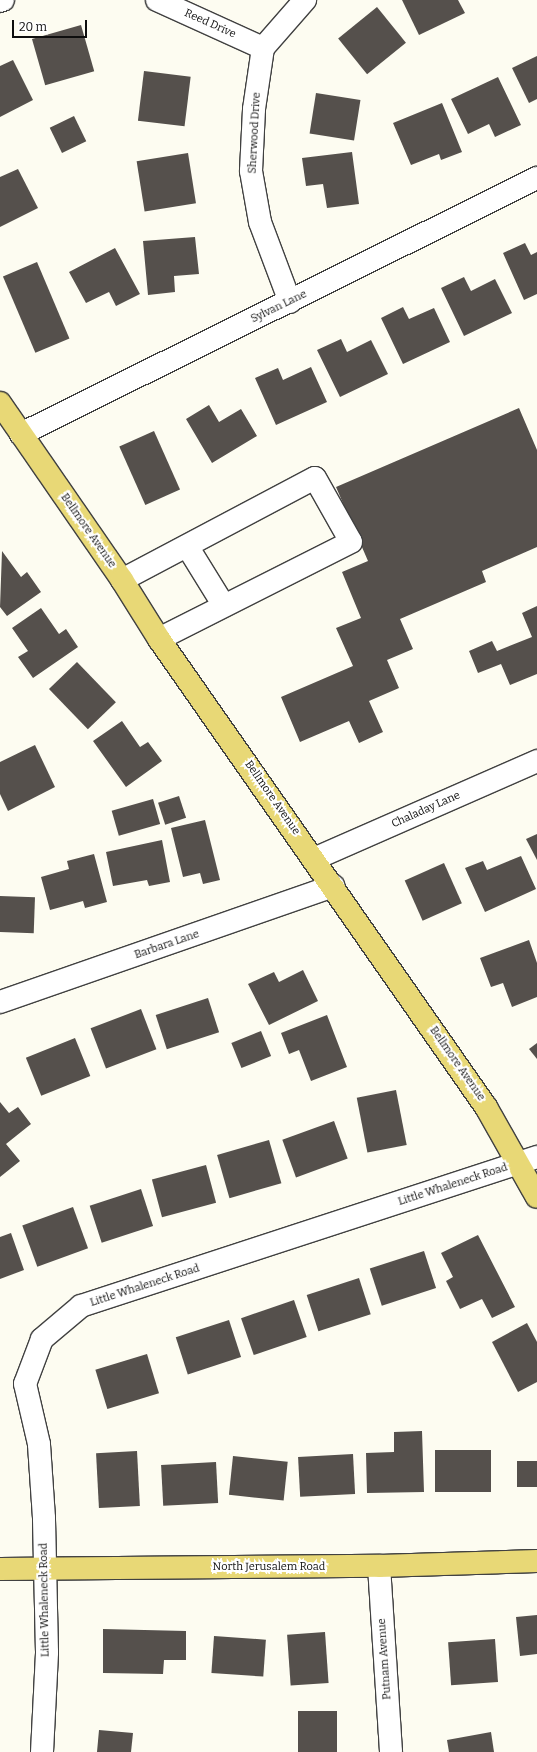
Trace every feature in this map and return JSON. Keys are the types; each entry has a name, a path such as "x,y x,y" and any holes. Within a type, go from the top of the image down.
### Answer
{"main road":[{"name":"Bellmore Avenue","path":"0,404 122,580 159,639 486,1107 527,1161 537,1197"},
{"name":"North Jerusalem Road","path":"0,1569 379,1566 537,1561"}],"street":[{"name":"Reed Drive","path":"157,0 263,48"},
{"path":"263,48 306,0"},
{"name":"Sherwood Drive","path":"263,48 254,109 251,170 260,222 290,302"},
{"name":"Sylvan Lane","path":"21,434 290,302 537,178"},
{"path":"122,580 315,478 351,542 159,639"},
{"path":"187,546 224,606"},
{"name":"Chaladay Lane","path":"314,859 537,761"},
{"name":"Barbara Lane","path":"0,1002 333,886"},
{"name":"Little Whaleneck Road","path":"42,1752 47,1652 45,1568 39,1444 25,1384 42,1339 82,1306 527,1161"},
{"name":"Putnam Avenue","path":"379,1566 391,1752"}],"building":[{"path":"402,0 458,0 465,13 419,35"},
{"path":"377,7 406,43 367,74 338,38"},
{"path":"81,25 94,71 45,85 32,39"},
{"path":"537,56 537,99 529,103 512,68"},
{"path":"13,60 33,100 0,117 0,66"},
{"path":"144,71 191,77 185,126 138,121"},
{"path":"498,77 521,125 495,137 489,124 468,134 451,99"},
{"path":"316,93 360,100 354,141 310,133"},
{"path":"442,103 462,152 441,160 439,154 411,165 393,123"},
{"path":"74,116 86,141 62,153 50,128"},
{"path":"352,152 359,204 327,208 323,184 306,186 302,158"},
{"path":"188,153 196,203 145,212 137,161"},
{"path":"18,169 38,208 0,227 0,177"},
{"path":"195,237 199,274 174,276 175,292 148,295 143,241"},
{"path":"525,243 531,255 537,252 537,294 524,300 503,253"},
{"path":"115,248 140,294 116,306 109,292 86,303 69,272"},
{"path":"37,262 69,338 35,353 3,276"},
{"path":"464,277 471,291 495,279 512,313 464,336 441,288"},
{"path":"403,307 409,319 434,308 450,342 403,364 381,318"},
{"path":"341,339 347,352 371,340 388,374 340,397 317,350"},
{"path":"311,367 327,402 276,425 255,378 278,368 283,380"},
{"path":"209,405 219,422 241,409 257,436 212,463 186,419"},
{"path":"519,408 537,450 537,547 482,571 486,582 400,619 413,649 387,660 399,688 369,701 383,732 359,743 349,721 300,742 281,697 353,666 336,628 361,618 342,572 368,561 336,487"},
{"path":"154,431 180,489 145,505 119,446"},
{"path":"2,551 21,577 27,572 41,592 7,616 0,607"},
{"path":"537,606 537,674 510,685 501,664 478,673 469,651 492,641 497,651 532,637 522,613"},
{"path":"41,608 59,634 66,629 78,647 33,678 18,657 28,651 12,628"},
{"path":"77,662 116,702 88,729 49,689"},
{"path":"122,721 140,747 148,742 162,761 126,787 93,741"},
{"path":"35,745 55,787 8,811 0,794 0,762"},
{"path":"179,796 186,818 165,825 158,803"},
{"path":"153,799 160,824 119,836 112,811"},
{"path":"205,820 220,880 203,884 200,873 183,877 171,828"},
{"path":"537,834 537,860 526,839"},
{"path":"162,840 170,882 149,886 147,880 113,886 106,852"},
{"path":"94,854 107,902 85,908 83,901 50,910 41,877 69,869 67,861"},
{"path":"521,856 536,889 485,912 465,868 483,861 487,870"},
{"path":"444,863 462,903 423,921 405,880"},
{"path":"0,896 35,897 34,933 0,932"},
{"path":"529,940 537,963 537,997 512,1007 503,983 491,987 480,958"},
{"path":"303,970 318,1001 269,1025 248,984 274,972 279,982"},
{"path":"208,998 219,1032 167,1049 156,1015"},
{"path":"141,1009 156,1049 106,1068 91,1028"},
{"path":"327,1015 347,1067 311,1081 299,1050 289,1054 281,1033"},
{"path":"261,1031 271,1056 241,1068 231,1043"},
{"path":"75,1038 90,1076 41,1096 26,1058"},
{"path":"537,1043 537,1059 529,1049"},
{"path":"396,1090 407,1145 367,1153 357,1098"},
{"path":"0,1102 9,1113 18,1107 31,1124 6,1144 20,1161 0,1177"},
{"path":"334,1121 348,1159 296,1177 282,1140"},
{"path":"269,1140 281,1183 229,1198 217,1155"},
{"path":"206,1165 216,1203 162,1217 152,1179"},
{"path":"141,1189 153,1226 102,1243 90,1206"},
{"path":"73,1207 88,1248 37,1267 22,1225"},
{"path":"11,1233 24,1270 0,1279 0,1237"},
{"path":"478,1235 515,1307 492,1318 482,1299 460,1309 446,1281 453,1277 441,1253"},
{"path":"424,1251 436,1288 382,1306 370,1269"},
{"path":"359,1278 371,1314 318,1331 307,1295"},
{"path":"294,1300 307,1337 254,1355 241,1318"},
{"path":"229,1320 241,1357 188,1374 176,1337"},
{"path":"527,1323 537,1342 537,1382 518,1392 492,1342"},
{"path":"147,1354 159,1393 107,1409 95,1370"},
{"path":"422,1431 424,1492 367,1493 366,1453 394,1452 394,1432"},
{"path":"435,1450 491,1450 491,1492 435,1492"},
{"path":"137,1451 140,1506 99,1508 96,1453"},
{"path":"353,1454 355,1494 300,1497 298,1457"},
{"path":"233,1456 288,1462 284,1501 229,1495"},
{"path":"517,1461 537,1461 537,1487 517,1487"},
{"path":"216,1462 218,1503 163,1506 161,1465"},
{"path":"537,1615 537,1654 520,1656 516,1617"},
{"path":"103,1629 186,1631 186,1660 164,1660 163,1674 103,1673"},
{"path":"325,1632 329,1683 291,1686 287,1635"},
{"path":"214,1636 266,1640 263,1677 211,1673"},
{"path":"495,1639 498,1682 451,1685 448,1642"},
{"path":"298,1711 337,1711 337,1752 298,1752"},
{"path":"99,1730 133,1733 131,1752 97,1752"},
{"path":"491,1732 494,1752 449,1752 447,1740"}]}
